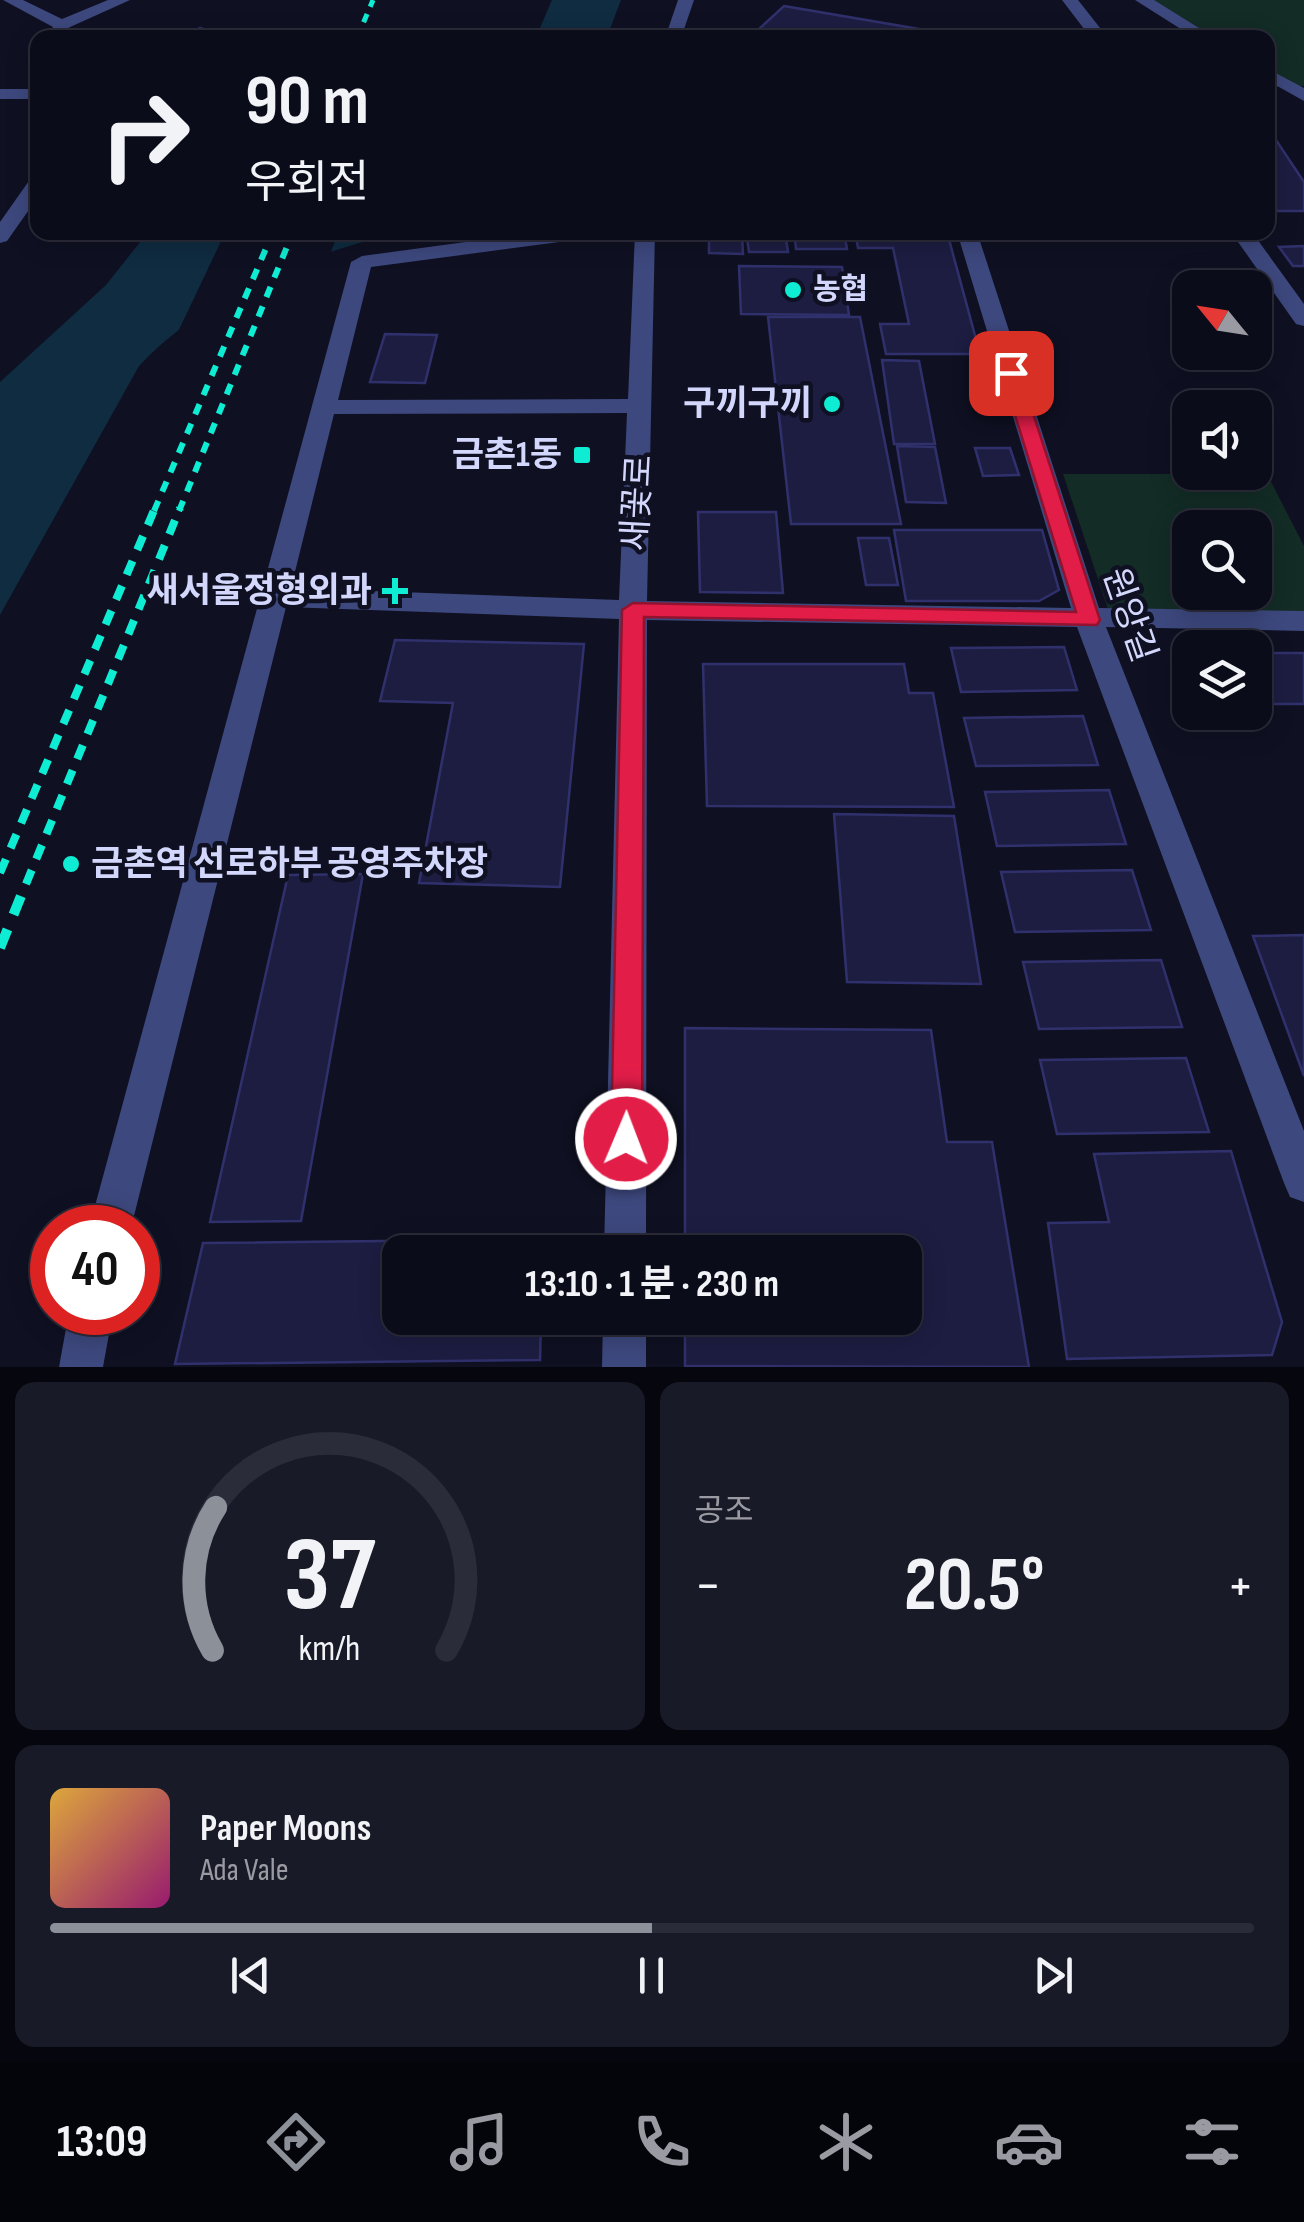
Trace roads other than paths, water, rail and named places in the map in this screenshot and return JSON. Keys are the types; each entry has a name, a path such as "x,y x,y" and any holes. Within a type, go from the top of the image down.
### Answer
{"street":[{"path":"11,0 57,30"},
{"path":"61,30 122,0"},
{"path":"677,30 686,0"},
{"path":"1070,0 1094,30"},
{"path":"1143,0 1194,30"},
{"path":"1275,79 1304,99"},
{"path":"0,94 30,88"},
{"path":"1275,101 1304,99"},
{"path":"0,238 30,194"},
{"path":"116,1205 362,262 529,240"},
{"name":"새꽃로","path":"625,1235 633,610 645,240"},
{"name":"원앙길","path":"970,240 1089,620 1304,1183"},
{"path":"1247,240 1304,319"},
{"path":"326,406 642,406"},
{"path":"275,597 633,610 1304,621"},
{"path":"81,1367 87,1335"},
{"path":"624,1335 624,1367"}],"water":[{"path":"552,0 621,0 610,30 539,30"},
{"path":"142,240 373,240 329,252 259,280 195,318 139,366 0,615 0,382 106,285"}],"railway":[{"path":"360,30 373,0"},
{"path":"154,511 270,240"},
{"path":"179,511 290,240"},
{"path":"0,873 155,508"},
{"path":"26,884 180,508"},
{"path":"0,948 27,881"}],"place":[{"name":"농협","path":"793,290"},
{"name":"구끼구끼","path":"832,404"},
{"name":"금촌1동","path":"582,455"},
{"name":"새서울정형외과","path":"395,591"},
{"name":"금촌역 선로하부 공영주차장","path":"71,864"}]}
